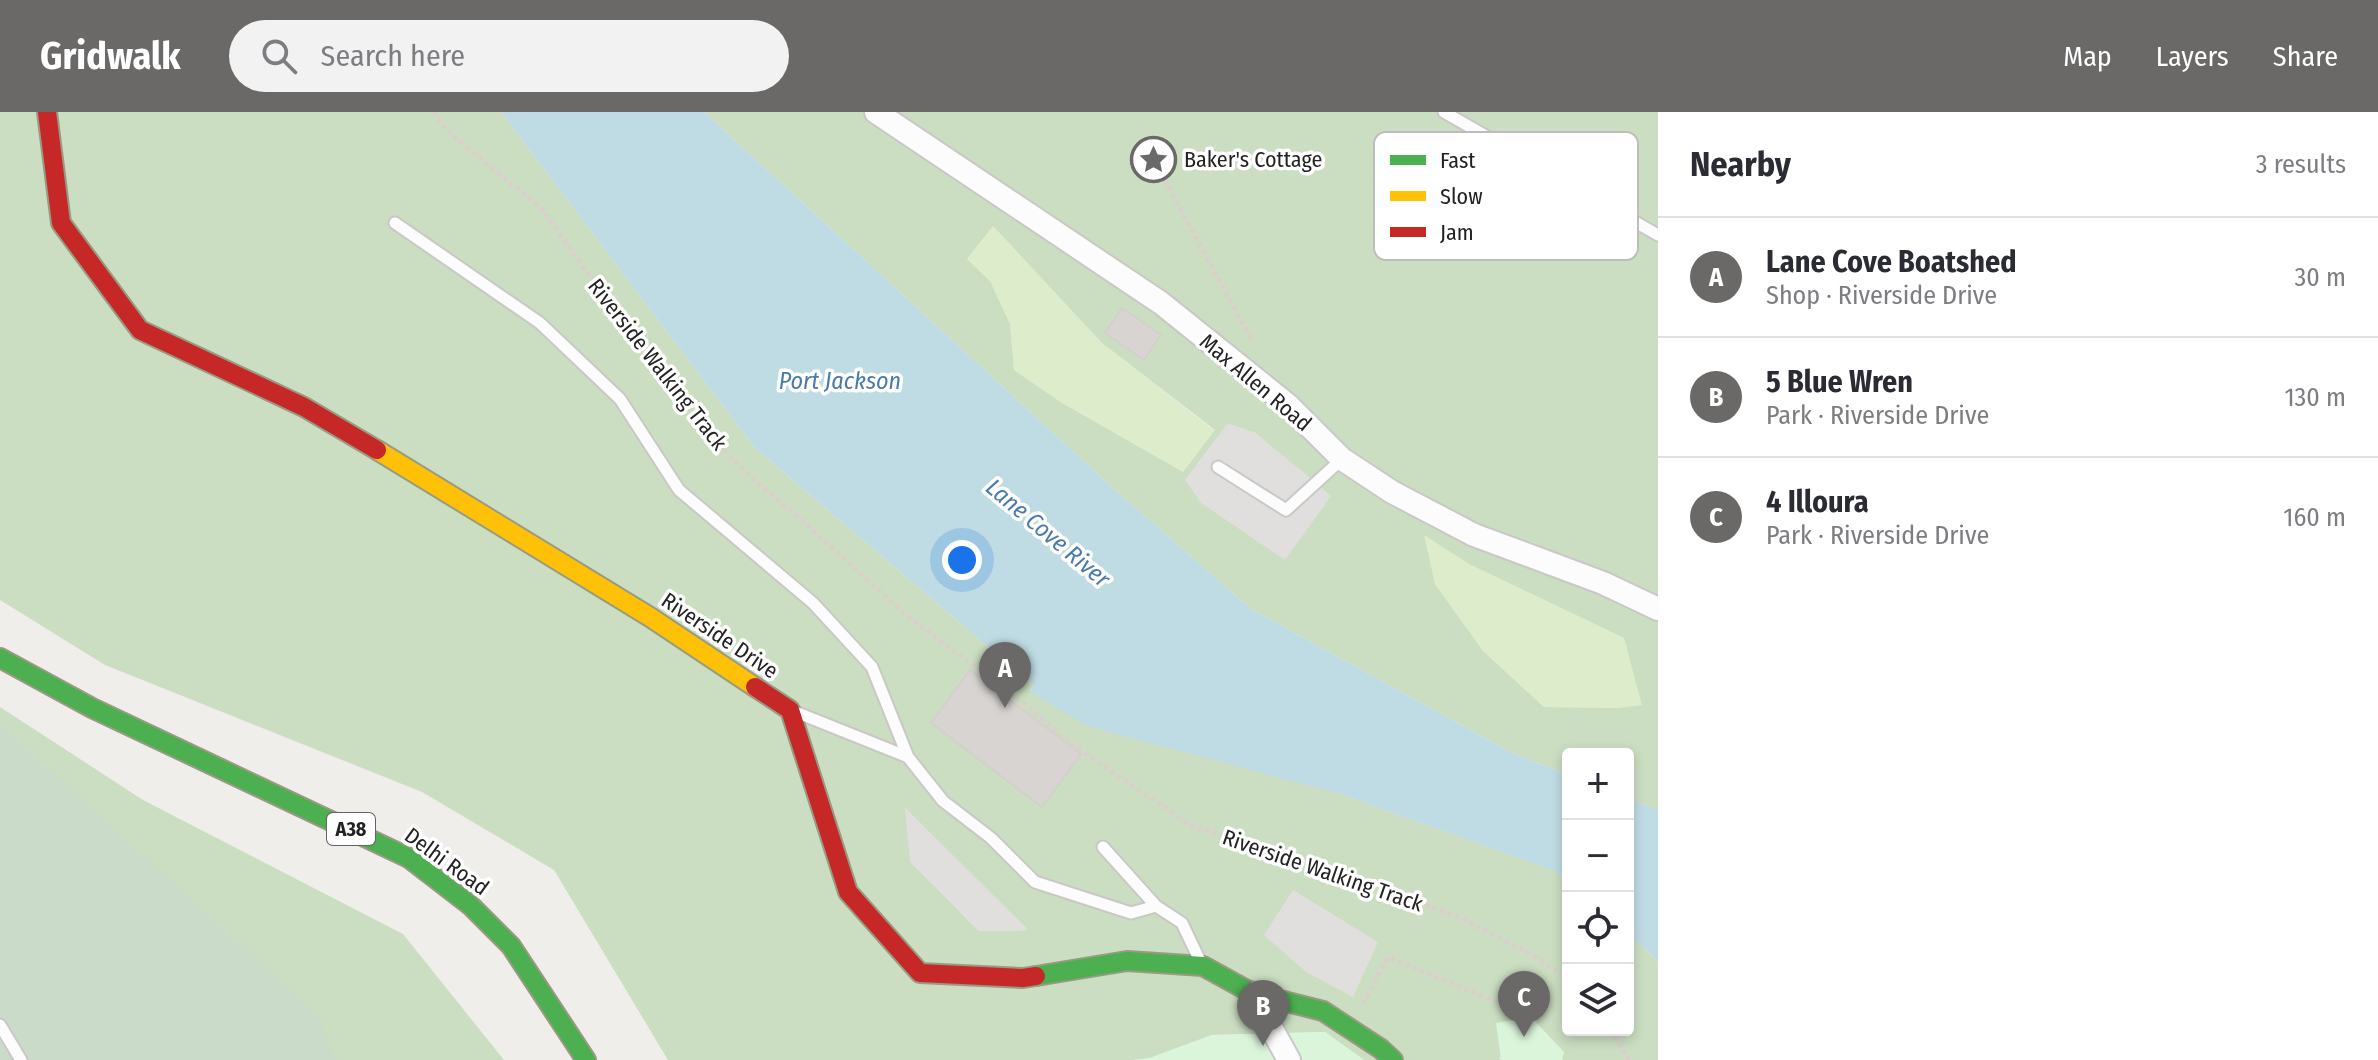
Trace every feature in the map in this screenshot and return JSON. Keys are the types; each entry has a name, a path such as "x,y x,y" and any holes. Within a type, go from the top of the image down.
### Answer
{"street":[{"name":"Riverside Drive","path":"47,112 61,223 140,330 304,407 586,577 790,710"},
{"name":"Max Allen Road","path":"876,112 1161,303 1288,405 1342,459 1392,492 1474,535 1603,583 1658,609"},
{"name":"Delhi Road","path":"0,658 92,708 409,858 486,920 521,959 586,1060"},
{"name":"Delhi Road","path":"0,675 92,708"},
{"path":"790,710 848,892 920,973 1023,978 1127,961 1203,966 1252,993 1323,1011 1393,1060"},
{"path":"1252,993 1289,1060"}],"lane":[{"path":"1444,112 1479,132"},
{"path":"395,223 540,323 620,399 679,490 813,603 872,667 908,757 943,801 991,838 1035,882 1131,913 1156,906"},
{"path":"1638,224 1658,235"},
{"path":"1218,467 1286,510 1342,459"},
{"path":"790,710 908,757"},
{"path":"1103,847 1156,906 1182,923 1203,966"},
{"path":"0,1025 21,1060"}],"path":[{"name":"Riverside Walking Track","path":"434,112 446,130 541,208 662,377 720,447 753,480 800,518 902,612 1031,709 1061,737 1192,826 1276,851 1461,918 1562,974"},
{"path":"1153,159 1257,350"},
{"path":"1350,1028 1388,957 1497,1002"},
{"path":"1615,1036 1629,1060"}],"green space":[{"path":"0,112 501,112 755,448 1034,686 1030,691 1340,794 1556,871 1562,876 1562,1036 1634,1036 1634,939 1658,961 1658,1060 1562,1060 1564,1052 1499,1057 1501,1060 1364,1060 1325,1032 1212,1035 1150,1058 1133,1060 668,1060 554,870 422,792 105,665 0,600","holes":["906,809 1027,930 979,931 911,862"]},
{"path":"704,112 1658,112 1658,810 1634,801 1634,748 1562,748 1562,773 1510,752 1251,609 1113,488","holes":["993,226 1102,343 1215,430 1183,472 1062,403 1014,370 1010,324 990,281 967,259","1228,424 1255,433 1331,496","1424,535 1469,564 1624,638 1642,705 1617,708 1544,707 1483,651 1435,584"]},
{"path":"993,226 1102,343 1215,431 1183,472 1062,403 1014,370 1010,324 990,281 967,259"},
{"path":"1423,534 1469,564 1624,638 1643,705 1617,708 1544,707 1483,651 1435,584"},
{"path":"0,707 143,800 403,934 504,1060 94,1060 0,918"},
{"path":"0,724 317,1015 336,1060 0,1060"},
{"path":"1531,1017 1564,1052 1562,1060 1501,1060 1496,1023"},
{"path":"1325,1032 1364,1060 1133,1060 1150,1058 1212,1035"}],"shaded area":[{"path":"1227,424 1255,433 1331,496 1285,560 1201,503 1185,480"},
{"path":"905,808 1028,930 979,931 910,862"},
{"path":"1293,890 1378,942 1353,997 1306,972 1264,935"}],"water":[{"name":"Port Jackson","path":"501,112 704,112 1113,488 1251,609 1510,752 1562,773 1562,877 1555,871 1340,794 1087,726 1030,692 1034,686 755,448"},
{"path":"1634,801 1658,810 1658,961 1634,939"}],"building":[{"path":"1122,308 1161,335 1144,360 1105,333"},
{"path":"970,670 1081,754 1042,807 931,723"}],"traffic: fast":[{"path":"0,658 92,708 409,858 470,905 511,946 586,1060"},
{"path":"1036,976 1127,961 1203,966 1252,993 1323,1011 1393,1060"}],"traffic: slow":[{"path":"377,450 650,617 755,687"}],"traffic: jam":[{"path":"47,112 61,223 140,330 304,407 377,450"},
{"path":"755,687 790,710 848,892 920,973 1036,976"}],"place":[{"name":"Baker's Cottage","path":"1153,159"},
{"name":"Lane Cove Boatshed","path":"1005,708"},
{"name":"4 Illoura","path":"1524,1037"},
{"name":"5 Blue Wren","path":"1263,1046"}],"water label":[{"name":"Lane Cove River","path":"1048,533"}]}
